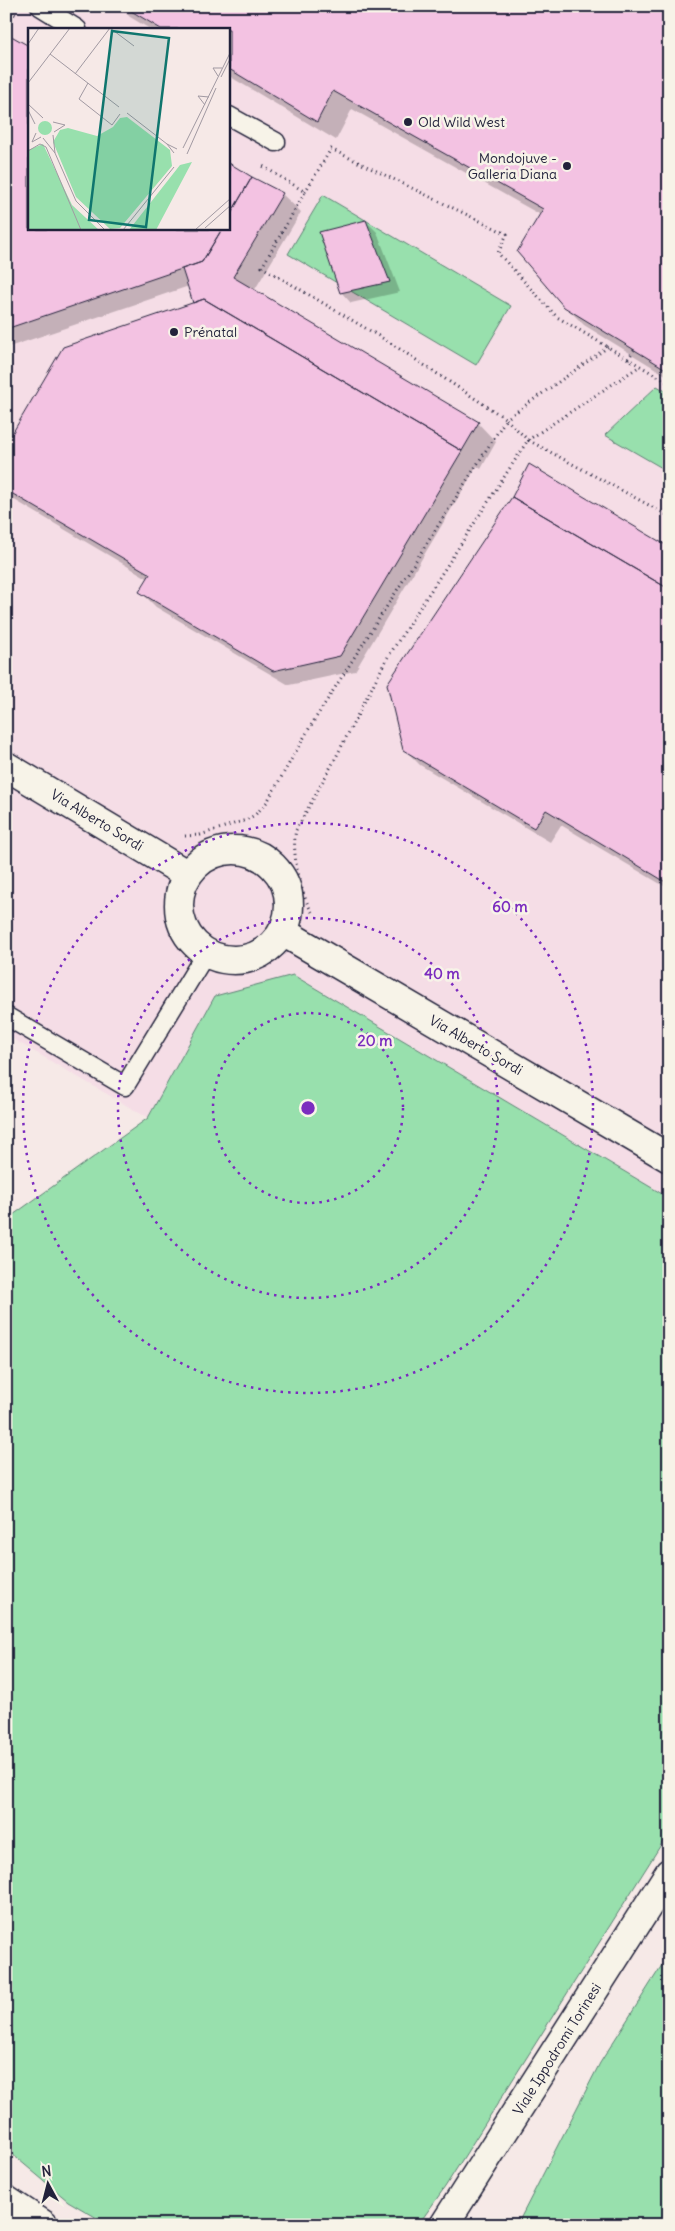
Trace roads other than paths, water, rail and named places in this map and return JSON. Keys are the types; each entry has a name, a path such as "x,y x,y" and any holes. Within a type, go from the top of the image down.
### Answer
{"street":[{"name":"Via Alberto Sordi","path":"6,766 188,875"},
{"path":"236,850 254,854 271,863 283,878 289,895 289,914 283,932 272,946 258,956 240,960 223,959 206,953 192,942 183,926 179,909 181,892 188,875 201,862 218,853 236,850"},
{"name":"Via Alberto Sordi","path":"283,932 669,1158"},
{"name":"Viale Ippodromi Torinesi","path":"444,2225 669,1873"},
{"path":"6,2200 44,2225"}],"lane":[{"path":"40,6 75,28"},
{"path":"230,117 276,142"},
{"path":"6,1016 125,1086 206,953"}],"place":[{"name":"Old Wild West","path":"408,122"},
{"name":"Mondojuve - Galleria Diana","path":"567,166"},
{"name":"Prénatal","path":"174,332"}]}
